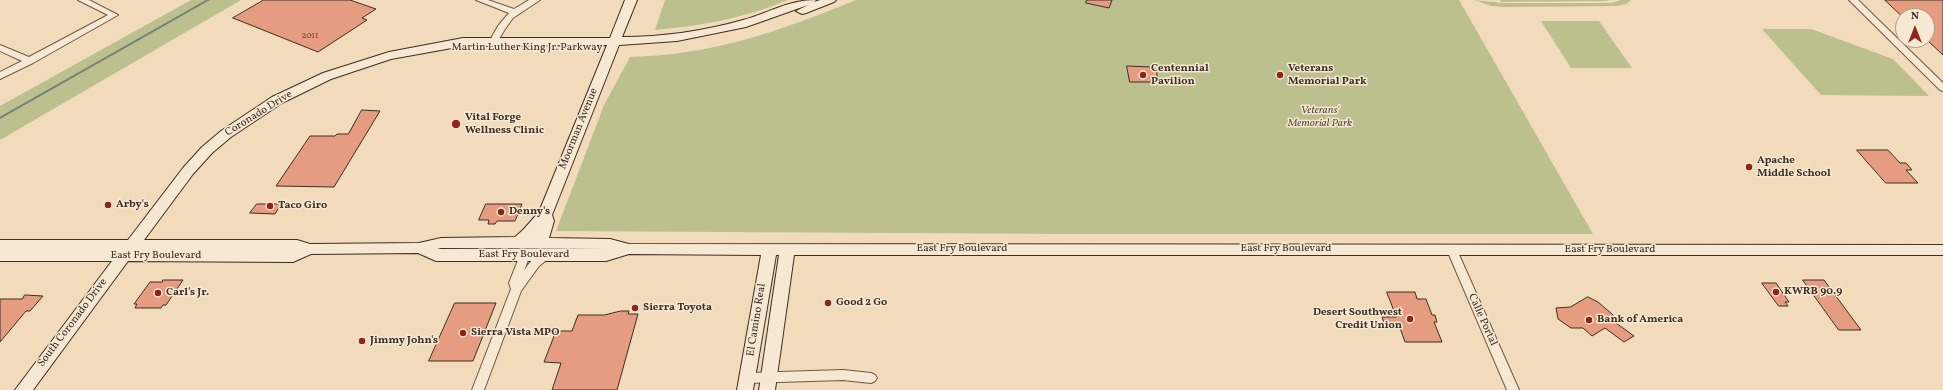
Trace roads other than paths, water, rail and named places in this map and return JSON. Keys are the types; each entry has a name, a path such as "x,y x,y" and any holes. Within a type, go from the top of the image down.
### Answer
{"street":[{"path":"0,76 114,16 82,0"},
{"path":"480,0 514,12"},
{"path":"493,42 499,29 514,12 536,0"},
{"path":"614,44 631,0"},
{"name":"Martin Luther King Jr. Parkway","path":"445,47 461,50 614,44 669,38 719,29 783,11 810,0"},
{"name":"Martin Luther King Jr. Parkway","path":"445,47 463,42 666,46 709,39 775,22 830,0"},
{"path":"1853,0 1943,88"},
{"name":"Moorman Avenue","path":"512,243 528,236 537,221 545,215 582,118 614,44"},
{"name":"Coronado Drive","path":"126,250 188,171 207,150 226,134 271,104 328,76 362,64 404,53 445,47"},
{"path":"0,48 30,61"},
{"name":"Moorman Avenue","path":"544,249 547,221 545,215"},
{"name":"East Fry Boulevard","path":"0,245 292,256 310,249 419,248 441,243 512,243 544,249 606,255 629,249 1943,250"},
{"name":"East Fry Boulevard","path":"419,248 436,255 525,255 544,249"},
{"path":"478,390 516,289 524,283 530,268 544,249"},
{"name":"East Fry Boulevard","path":"0,255 126,250"},
{"name":"South Coronado Drive","path":"23,390 126,250"},
{"name":"El Camino Real","path":"746,384 769,250"},
{"name":"El Camino Real","path":"768,384 787,250"},
{"name":"Calle Portal","path":"1452,250 1513,390"},
{"path":"516,289 514,283 525,255"},
{"path":"746,384 768,384 843,375 871,378"}],"waterway":[{"path":"0,118 208,0"}],"place":[{"name":"Centennial Pavilion","path":"1143,75"},
{"name":"Veterans Memorial Park","path":"1280,75"},
{"name":"Vital Forge Wellness Clinic","path":"456,124"},
{"name":"Apache Middle School","path":"1749,167"},
{"name":"Arby's","path":"108,205"},
{"name":"Taco Giro","path":"270,206"},
{"name":"Denny's","path":"501,212"},
{"name":"KWRB 90.9","path":"1776,292"},
{"name":"Carl's Jr.","path":"158,293"},
{"name":"Good 2 Go","path":"828,303"},
{"name":"Sierra Toyota","path":"635,308"},
{"name":"Desert Southwest Credit Union","path":"1410,319"},
{"name":"Bank of America","path":"1589,320"},
{"name":"Sierra Vista MPO","path":"463,333"},
{"name":"Jimmy John's","path":"362,341"}],"park label":[{"name":"Veterans' Memorial Park","path":"1320,117"}]}
